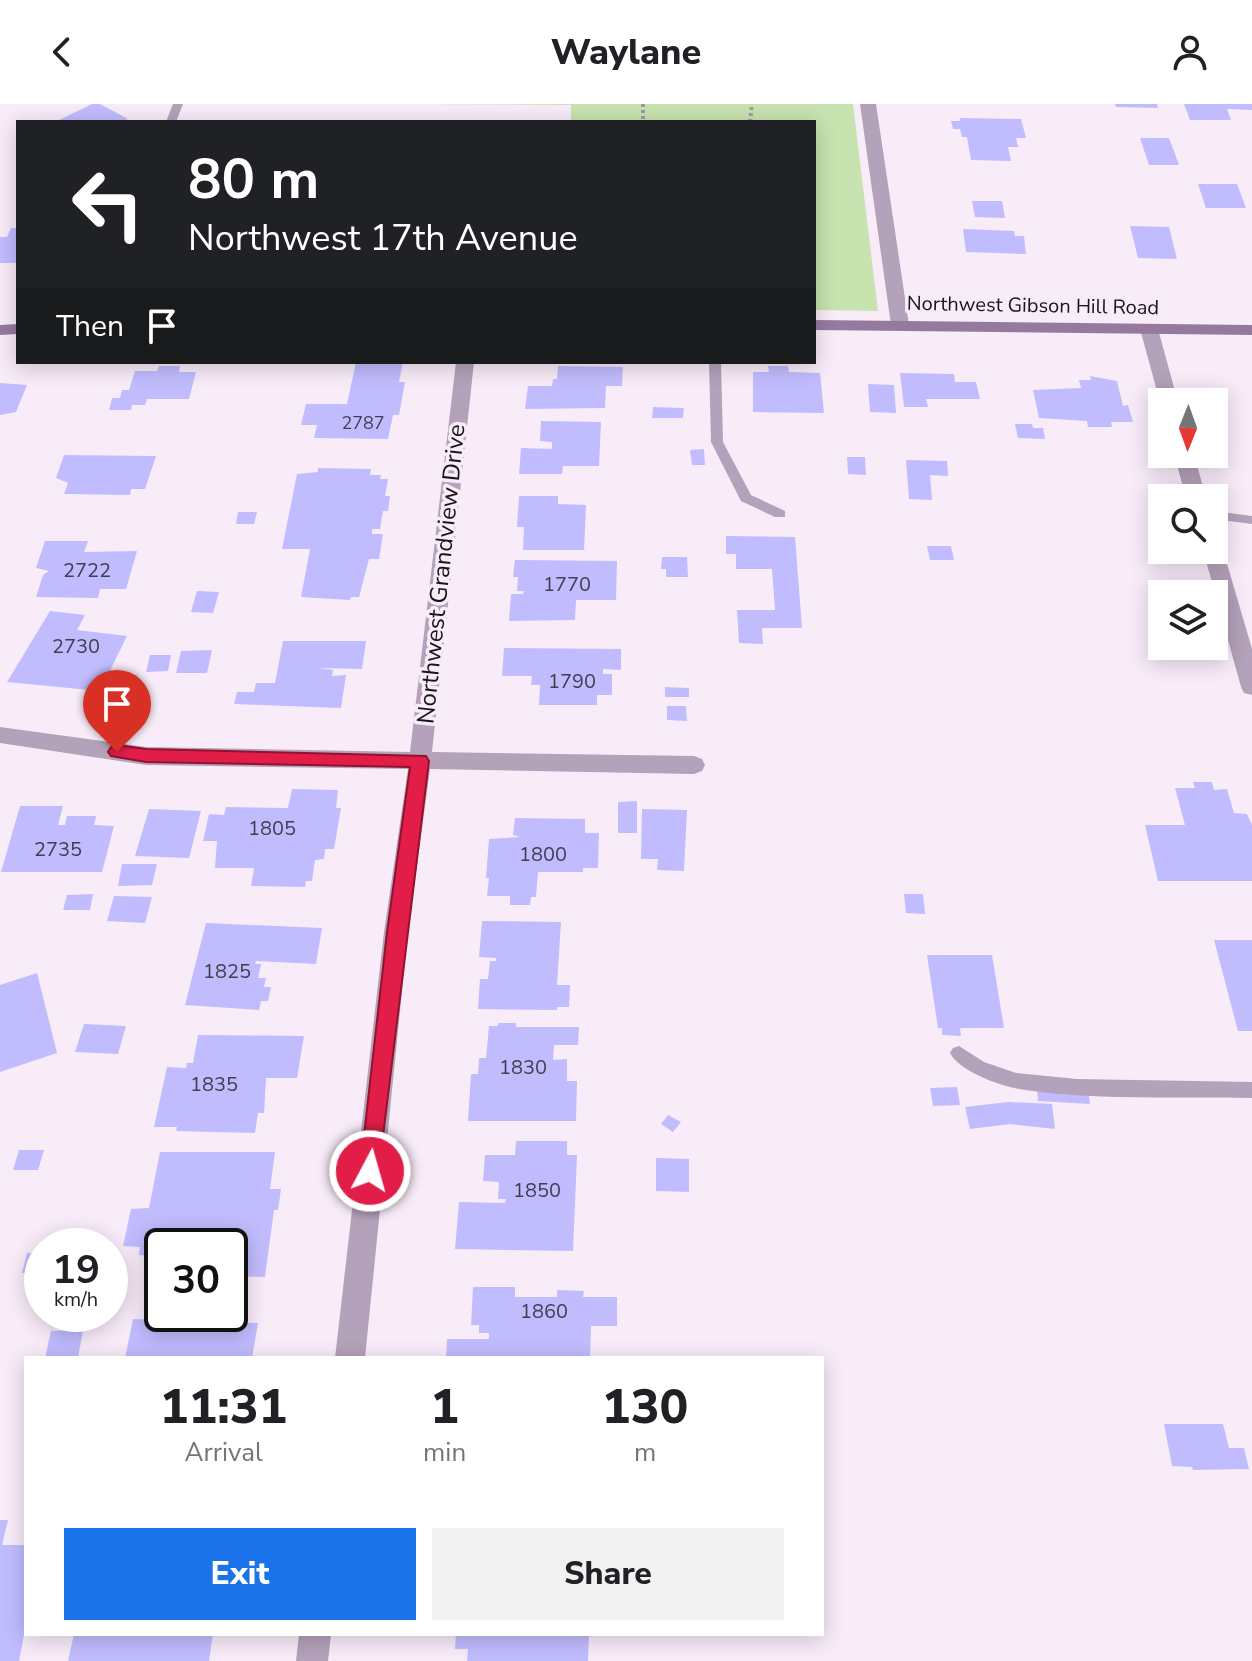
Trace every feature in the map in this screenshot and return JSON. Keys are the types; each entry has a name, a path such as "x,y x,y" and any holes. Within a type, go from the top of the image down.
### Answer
{"main road":[{"name":"Northwest Gibson Hill Road","path":"816,325 1252,330"}],"street":[{"path":"868,104 900,325"},
{"path":"1149,329 1165,388"},
{"name":"Northwest Grandview Drive","path":"350,1356 396,932 420,761 465,364"},
{"path":"1217,564 1252,687"},
{"path":"0,735 146,756 694,765"},
{"path":"312,1661 315,1636"}],"lane":[{"path":"715,364 717,442 746,498 780,514"},
{"path":"1228,517 1252,520"},
{"path":"959,1053 978,1067 1016,1081 1077,1087 1252,1090"}],"green space":[{"path":"413,104 853,104 878,311 816,310 816,120 571,120 571,105"}],"building":[{"path":"92,104 100,104 128,119 126,120 59,120"},
{"path":"1115,104 1157,104 1158,108 1116,107"},
{"path":"1184,104 1252,104 1252,110 1227,109 1231,120 1190,120"},
{"path":"960,118 1021,119 1026,138 1016,138 1018,147 1008,147 1011,161 971,160 967,137 962,137 960,129 953,129 951,121 960,121"},
{"path":"1140,138 1169,138 1179,165 1149,165"},
{"path":"1198,184 1237,184 1246,208 1206,208"},
{"path":"972,201 1002,201 1005,218 975,217"},
{"path":"1130,226 1169,227 1177,259 1138,258"},
{"path":"11,228 16,228 16,263 0,263 0,237 7,237"},
{"path":"963,229 1014,231 1015,236 1024,236 1026,254 966,252"},
{"path":"356,364 403,364 399,382 405,382 399,415 393,415 388,439 314,438 317,425 301,425 306,404 347,404"},
{"path":"159,366 180,366 179,372 196,372 189,399 147,399 145,405 132,405 131,410 109,410 112,398 120,398 122,390 129,390 135,371 157,371"},
{"path":"558,366 623,367 622,386 606,386 605,408 525,409 528,386 552,386 553,379 557,379"},
{"path":"768,366 788,366 789,372 820,373 824,413 753,412 753,372 769,372"},
{"path":"900,373 954,374 955,382 976,382 980,399 926,399 928,407 904,407"},
{"path":"1090,376 1117,381 1123,406 1128,405 1133,422 1111,422 1112,427 1088,427 1087,421 1039,418 1033,390 1081,388 1079,380 1091,380"},
{"path":"0,383 27,385 16,412 0,415"},
{"path":"868,384 894,385 896,413 870,412"},
{"path":"653,407 684,408 683,418 652,418"},
{"path":"541,421 601,422 599,466 563,466 562,474 519,474 521,448 552,449 552,442 540,441"},
{"path":"1015,424 1032,424 1033,428 1043,428 1045,439 1018,438"},
{"path":"704,449 705,465 692,465 690,450"},
{"path":"64,455 156,456 145,489 131,489 130,495 64,494 68,483 56,478"},
{"path":"847,457 865,457 866,475 848,474"},
{"path":"906,460 947,461 948,476 930,475 932,500 909,499"},
{"path":"318,468 371,469 370,475 388,479 385,496 390,496 388,511 383,511 380,529 372,529 372,534 383,534 379,559 369,559 359,597 351,597 350,600 301,597 310,549 282,549 297,474 318,472"},
{"path":"519,496 558,496 558,504 586,505 584,550 523,550 524,527 517,527"},
{"path":"238,512 257,512 254,524 236,524"},
{"path":"726,536 795,537 802,628 762,628 763,644 739,643 737,610 775,610 772,569 736,569 736,554 726,554"},
{"path":"45,541 88,541 84,552 137,551 126,589 100,589 98,598 36,597 43,575 49,571 36,568"},
{"path":"927,546 951,546 954,560 930,560"},
{"path":"662,557 687,557 688,577 666,577 666,569 661,569"},
{"path":"515,560 617,561 616,600 576,600 575,620 509,621 511,594 523,594 524,591 517,591 518,577 513,577"},
{"path":"197,591 219,592 213,613 191,612"},
{"path":"50,611 85,615 77,630 127,636 100,691 7,682"},
{"path":"283,641 366,641 362,669 319,668 333,670 332,676 346,675 341,708 234,704 237,692 254,692 256,683 275,683"},
{"path":"504,648 621,649 621,670 603,669 603,674 612,674 612,695 597,695 597,705 539,705 540,685 531,685 532,676 502,676"},
{"path":"212,650 207,673 176,673 181,651"},
{"path":"150,655 171,655 168,671 146,672"},
{"path":"665,687 689,688 689,697 665,697"},
{"path":"667,706 686,706 687,721 667,720"},
{"path":"1193,782 1212,782 1214,790 1227,789 1234,813 1247,814 1252,825 1252,881 1158,881 1145,825 1185,825 1175,788 1195,788"},
{"path":"292,789 338,790 336,808 341,808 334,849 325,849 324,859 315,860 312,881 306,881 305,887 251,886 254,868 215,868 217,841 203,841 209,814 224,815 226,807 288,808"},
{"path":"637,801 637,833 618,833 618,802"},
{"path":"20,806 63,806 58,825 65,825 67,816 96,816 94,825 114,826 102,872 1,872"},
{"path":"149,809 201,811 189,858 135,856"},
{"path":"642,809 687,810 684,871 657,870 658,859 641,859"},
{"path":"515,818 585,819 585,833 599,833 598,868 583,868 583,872 538,872 536,897 531,897 530,905 510,905 510,896 487,896 489,839 520,837 513,835"},
{"path":"122,864 157,864 152,885 118,886"},
{"path":"93,894 90,910 63,910 67,895"},
{"path":"904,894 923,894 925,914 906,913"},
{"path":"114,896 152,897 145,923 107,921"},
{"path":"482,921 561,922 557,985 570,985 569,1007 557,1007 557,1010 478,1009 480,979 488,979 490,961 496,961 496,958 479,957"},
{"path":"206,923 322,928 316,964 256,961 255,964 261,964 258,978 266,978 264,987 271,987 268,1001 261,1001 259,1010 185,1005"},
{"path":"1214,940 1252,940 1252,1031 1238,1031"},
{"path":"927,955 992,955 1004,1028 960,1028 961,1036 942,1035 942,1028 938,1028"},
{"path":"37,973 57,1053 0,1072 0,985"},
{"path":"498,1023 516,1023 516,1027 579,1027 578,1045 554,1045 553,1060 567,1059 567,1081 577,1081 576,1121 468,1121 471,1074 478,1074 479,1058 486,1058 489,1026 498,1026"},
{"path":"84,1024 126,1026 118,1054 75,1052"},
{"path":"198,1035 304,1036 297,1078 266,1078 264,1113 258,1113 255,1133 176,1131 177,1127 154,1127 167,1067 186,1068 187,1063 193,1063"},
{"path":"1037,1086 1088,1089 1090,1104 1038,1101"},
{"path":"957,1087 960,1105 933,1106 930,1088"},
{"path":"1008,1102 1052,1104 1055,1129 1010,1124 970,1129 965,1107"},
{"path":"668,1115 681,1122 673,1132 661,1124"},
{"path":"516,1141 567,1141 567,1155 577,1155 573,1251 455,1249 459,1202 505,1203 506,1199 498,1199 499,1182 483,1181 485,1155 515,1155"},
{"path":"19,1150 44,1150 38,1170 13,1170"},
{"path":"160,1152 275,1152 270,1189 281,1189 278,1210 274,1210 265,1277 248,1277 248,1228 144,1228 144,1255 139,1255 140,1247 128,1246 127,1228 131,1209 149,1208"},
{"path":"656,1158 689,1159 689,1192 656,1191"},
{"path":"473,1287 515,1287 515,1297 557,1297 557,1290 584,1291 583,1297 617,1297 617,1326 591,1326 590,1356 446,1356 447,1339 489,1339 489,1333 479,1333 479,1325 471,1325"},
{"path":"133,1319 144,1319 144,1332 248,1332 248,1323 258,1323 252,1356 125,1356"},
{"path":"51,1332 83,1332 78,1356 45,1356"},
{"path":"1164,1424 1223,1424 1229,1448 1244,1448 1249,1469 1193,1470 1192,1467 1172,1466"},
{"path":"0,1520 8,1520 2,1545 24,1545 24,1635 19,1661 0,1661"},
{"path":"74,1636 213,1636 209,1661 68,1661"},
{"path":"456,1636 589,1636 588,1661 467,1661 468,1649 455,1649"}],"route":[{"path":"117,752 146,756 420,761 396,932 370,1171"}]}
